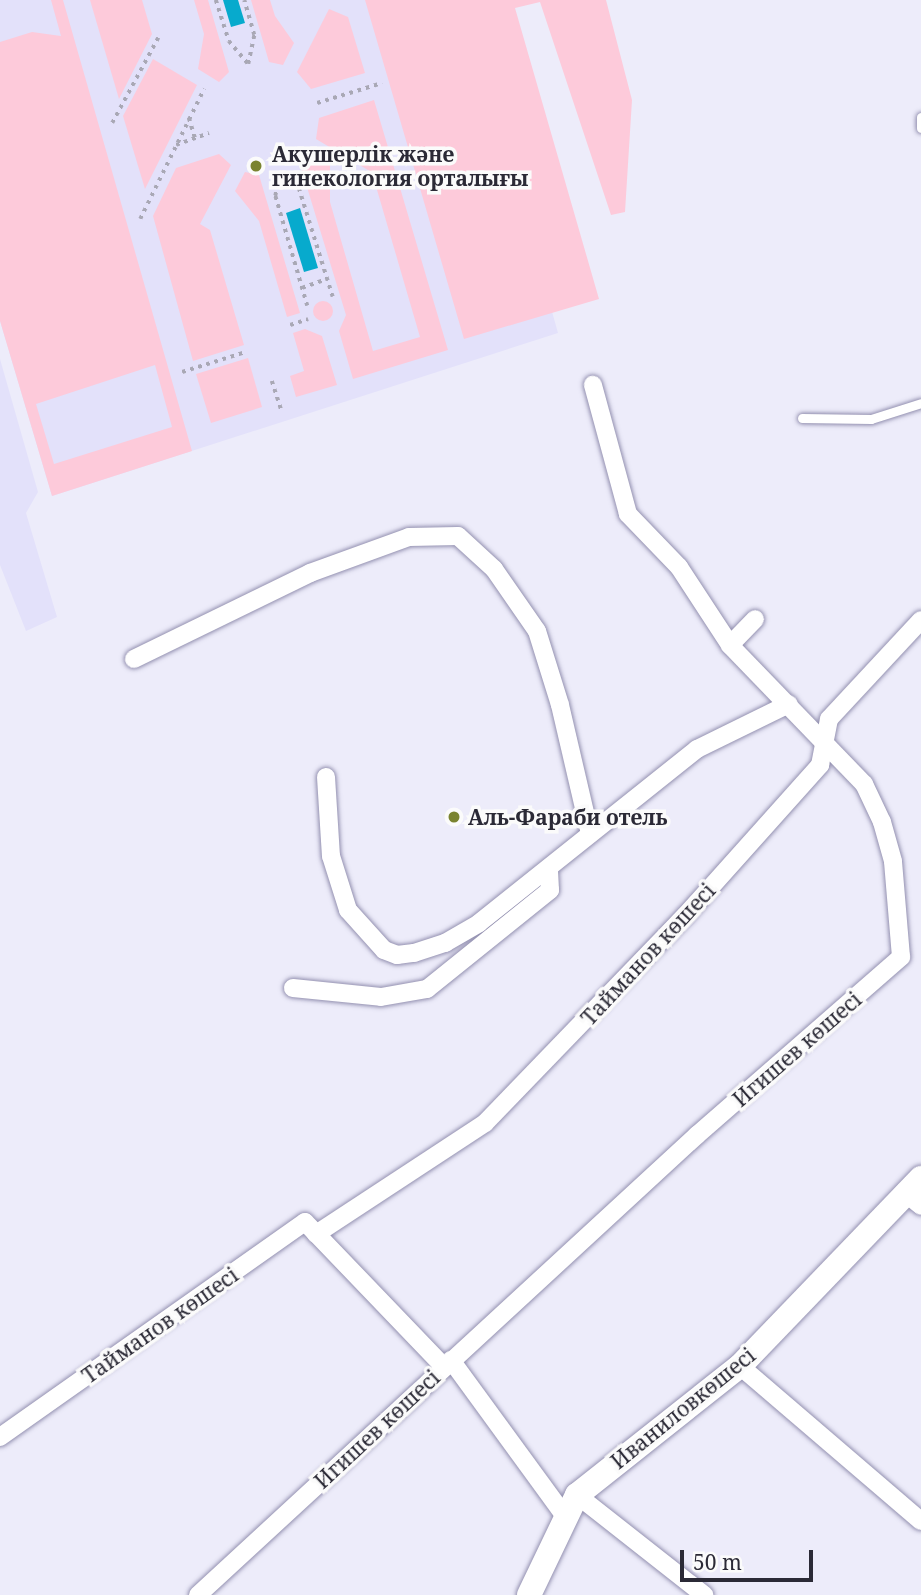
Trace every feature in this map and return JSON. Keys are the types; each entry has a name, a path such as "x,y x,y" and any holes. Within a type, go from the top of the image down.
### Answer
{"street":[{"name":"Игишев көшесі","path":"198,1595 697,1135 901,957 893,861 882,822 864,784 730,645 679,567 628,514 593,385"},
{"path":"134,659 310,573 409,537 458,536 494,569 537,631 560,705 590,834"},
{"path":"730,645 755,619"},
{"name":"Тайманов көшесі","path":"0,1437 304,1222 316,1234 485,1123 685,916 820,765 830,719 921,620"},
{"path":"326,777 338,886 364,931 390,953 414,953 445,943 550,871 590,834 696,750 789,704"},
{"path":"292,988 382,997 427,989 550,890 550,871"},
{"name":"Иваниловкөшесі","path":"529,1595 570,1505 740,1366 915,1192"},
{"path":"316,1234 447,1364 570,1505 705,1595"},
{"path":"740,1366 921,1521"}],"lane":[{"path":"921,117 921,128"},
{"path":"802,418 871,419 921,403"}],"path":[{"path":"216,0 229,41 248,64 254,35 244,0"},
{"path":"113,123 158,38"},
{"path":"317,103 382,83"},
{"path":"139,219 204,89"},
{"path":"189,118 195,138"},
{"path":"176,145 209,133"},
{"path":"307,306 275,196 279,172 299,188 333,298"},
{"path":"302,288 327,279"},
{"path":"290,325 308,319"},
{"path":"182,372 246,352"},
{"path":"272,381 282,411"}],"shaded area":[{"name":"Акушерлік және гинекология орталығы","path":"0,0 465,0 558,333 52,496 0,321"},
{"path":"51,0 63,0 192,451 52,496 0,321 0,42 32,32 61,36","holes":["155,365 172,427 54,464 36,404"]},
{"path":"90,0 142,0 152,34 119,99"},
{"path":"194,0 208,0 229,72 219,82 198,69 204,34"},
{"path":"251,0 270,0 275,16 294,43 283,65 269,62"},
{"path":"365,0 606,0 632,100 625,212 611,215 540,2 515,8 599,299 464,339"},
{"path":"329,9 348,17 365,73 311,89 297,72"},
{"path":"153,59 197,85 145,189 123,116"},
{"path":"374,100 448,350 353,379 339,331 346,315 299,161 309,151 330,163 330,202 373,351 420,337 375,183 378,176 316,139 319,118"},
{"path":"219,154 231,165 200,224 210,230 244,345 193,361 153,216 176,168"},
{"path":"245,172 259,175 300,313 287,317 259,221 235,191"},
{"path":"323,301 330,304 333,311 330,318 323,321 316,318 313,311 316,304"},
{"path":"305,329 322,336 337,385 296,397 290,376 304,371 293,333"},
{"path":"248,358 262,407 211,423 196,374"},
{"path":"0,359 38,492 26,513 57,617 26,631 0,565"}],"water":[{"path":"223,0 238,0 245,23 231,27"},
{"path":"300,208 318,268 304,272 286,213"}],"place":[{"name":"Акушерлік және гинекология орталығы","path":"256,166"},
{"name":"Аль-Фараби отель","path":"454,817"}]}
